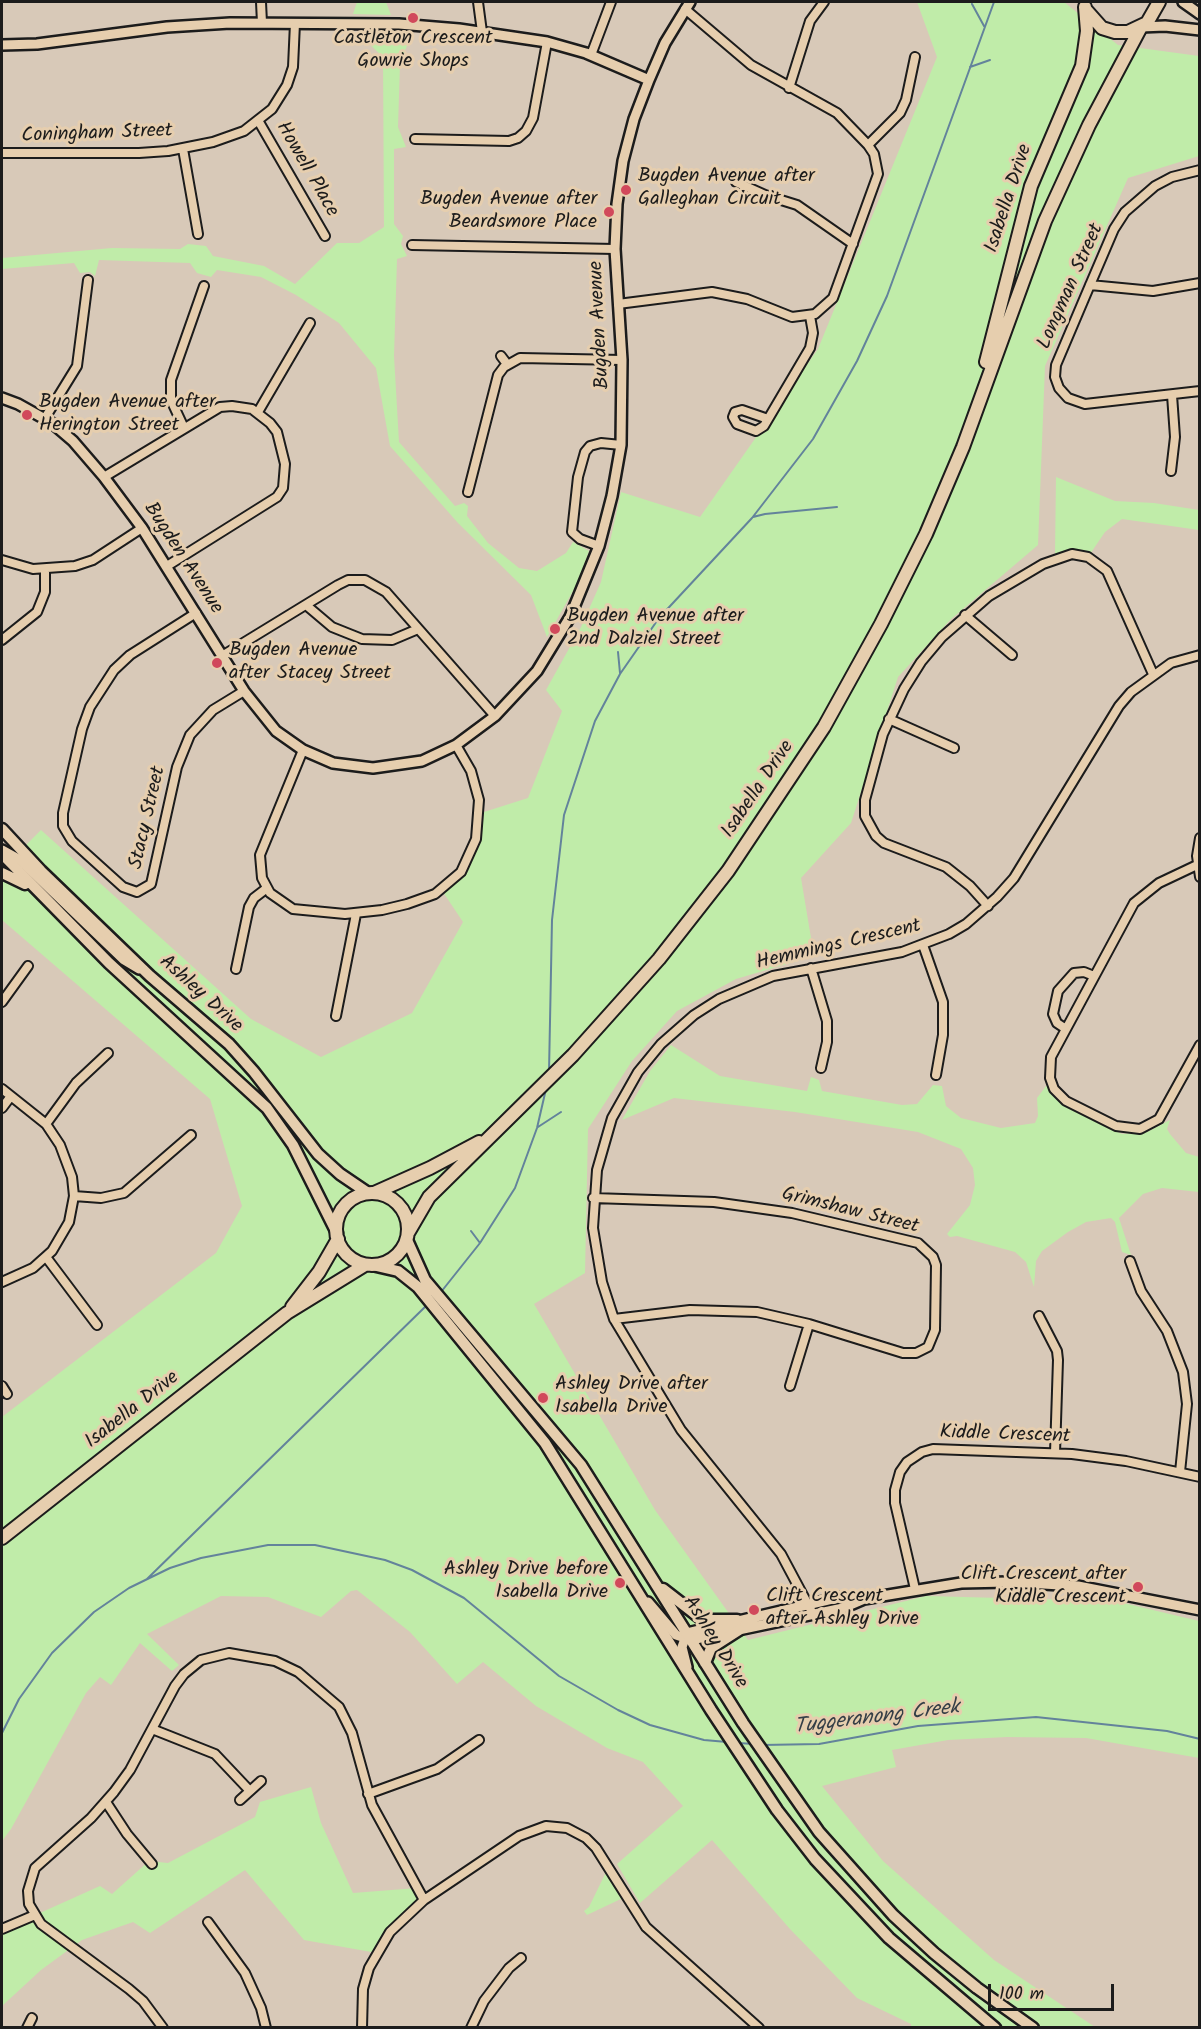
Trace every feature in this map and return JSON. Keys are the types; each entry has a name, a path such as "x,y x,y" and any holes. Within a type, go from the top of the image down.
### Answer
{"main road":[{"name":"Isabella Drive","path":"407,1236 429,1197 573,1055 686,926 728,871 796,772 854,676 904,579 951,476 1045,221 1096,110 1141,27 1152,17 1159,2"},
{"name":"Isabella Drive","path":"976,407 1031,186 1071,97 1085,55 1087,31 1083,4"},
{"path":"1083,4 1091,19 1108,31 1128,32 1141,27"},
{"name":"Ashley Drive","path":"2,829 40,871 150,976 229,1044 254,1072 318,1154 340,1174 371,1193"},
{"name":"Ashley Drive","path":"2,854 109,963 246,1085 267,1108 293,1145 337,1236"},
{"path":"2,873 31,886"},
{"name":"Isabella Drive","path":"371,1193 430,1168 488,1137"},
{"path":"371,1193 386,1196 399,1205 407,1220 407,1236 395,1257 369,1265 348,1256 337,1236 337,1222 343,1208 354,1198 371,1193"},
{"name":"Isabella Drive","path":"287,1313 319,1272 337,1236"},
{"name":"Ashley Drive","path":"407,1236 421,1283 545,1443 718,1721 791,1829 850,1899 911,1958 995,2028"},
{"name":"Isabella Drive","path":"2,1538 287,1313 369,1265"},
{"name":"Ashley Drive","path":"369,1265 398,1271 421,1283"},
{"name":"Ashley Drive","path":"452,1322 581,1465 743,1723 819,1832 893,1915 934,1953 1028,2025"},
{"path":"656,1583 703,1620 738,1625"},
{"path":"705,1663 711,1648 738,1625"}],"street":[{"path":"261,2 261,23"},
{"path":"478,2 482,32"},
{"path":"591,55 611,2"},
{"path":"789,88 810,21 824,2"},
{"path":"1183,2 1200,14"},
{"path":"618,304 712,292 747,299 792,316 810,316 826,308 833,298 878,174 874,154 868,145 829,108 751,65 688,5"},
{"name":"Bugden Avenue","path":"2,398 45,418 73,441 104,477 167,566 244,691 276,731 303,750 333,763 373,768 422,761 456,745 495,716 537,671 575,608 599,546 612,496 621,445 622,360 615,249 617,204 623,161 634,119 648,80 688,5"},
{"path":"2,45 37,44 167,27 261,23 386,24 482,32 547,42 591,55 648,80"},
{"name":"Coningham Street","path":"2,153 139,153 183,149 228,138 259,122 272,109 287,85 293,67 295,23"},
{"path":"1141,27 1165,26 1200,30"},
{"path":"415,139 509,141 518,138 526,131 533,118 547,42"},
{"path":"868,145 900,113 906,100 915,57"},
{"name":"Howell Place","path":"259,122 325,236"},
{"path":"183,149 198,234"},
{"name":"Longman Street","path":"1200,170 1172,177 1139,197 1114,229 1056,365 1056,381 1062,392 1075,403 1085,404 1200,391"},
{"path":"736,182 765,195 797,205 853,244"},
{"path":"412,245 615,249"},
{"path":"45,418 77,366 88,280"},
{"path":"1090,285 1153,291 1200,283"},
{"path":"184,428 171,400 171,380 204,286"},
{"path":"768,420 810,348 813,333 810,316"},
{"path":"258,412 310,323"},
{"path":"501,356 507,364"},
{"path":"468,492 498,375 507,364 525,358 622,360"},
{"path":"1171,471 1175,437 1172,394"},
{"path":"104,477 220,407 239,406 258,412 270,423 280,442 285,464 283,488 268,504 167,566"},
{"path":"599,546 580,539 572,532 578,477 585,452 590,446 601,443 621,445"},
{"path":"2,560 21,567 45,570 75,566 93,560 142,528"},
{"path":"988,906 952,871 884,843 869,826 865,816 865,800 872,766 889,719 921,662 965,615 1006,584 1062,555 1084,555 1099,562 1114,581 1153,674"},
{"path":"2,640 37,612 45,592 45,570"},
{"path":"222,656 348,580 365,580 386,592 495,716"},
{"path":"306,604 332,627 362,639 392,640 418,629"},
{"name":"Stacy Street","path":"196,613 130,655 114,670 95,698 82,729 63,813 63,826 72,841 123,887 137,892 151,884 177,767 190,735 213,710 244,691"},
{"path":"965,615 1012,655"},
{"name":"Hemmings Crescent","path":"813,1614 782,1554 681,1430 614,1319 597,1259 593,1198 606,1135 638,1072 672,1034 719,999 759,981 811,968 881,957 923,945 949,934 988,906 1014,878 1029,856 1119,706 1131,692 1153,674 1171,663 1200,655"},
{"path":"889,719 954,748"},
{"path":"303,750 260,855 262,878 267,888 279,901 293,909 321,914 356,914 399,906 435,894 456,878 465,864 476,839 479,800 471,771 456,745"},
{"path":"1200,838 1197,865 1200,877"},
{"path":"2,850 20,860 124,960 150,976"},
{"path":"1197,865 1159,883 1134,903 1066,1029 1049,1067 1054,1089 1066,1101 1128,1129 1140,1129 1160,1119 1200,1045"},
{"path":"236,969 249,907 254,898 267,888"},
{"path":"336,1016 356,914"},
{"path":"923,945 943,1002 944,1027 936,1075"},
{"path":"2,1002 28,966"},
{"path":"811,968 827,1021 827,1042 820,1068"},
{"path":"1066,1029 1057,1023 1053,1014 1058,991 1074,973 1084,972 1094,976"},
{"path":"46,1124 76,1083 108,1053"},
{"path":"2,1089 46,1124 60,1144 68,1163 74,1196 69,1222 62,1238 46,1257 26,1272 2,1282"},
{"path":"2,1108 10,1096"},
{"path":"74,1196 101,1198 124,1193 191,1135"},
{"name":"Grimshaw Street","path":"593,1198 714,1202 792,1213 918,1243 933,1257 937,1273 933,1339 924,1349 912,1354 765,1313 723,1309 690,1310 614,1319"},
{"path":"46,1257 97,1325"},
{"path":"1130,1261 1141,1291 1167,1331 1183,1372 1186,1404 1180,1472"},
{"path":"1039,1316 1057,1351 1055,1453"},
{"path":"790,1386 809,1324"},
{"path":"2,1386 7,1394"},
{"name":"Kiddle Crescent","path":"915,1589 895,1503 898,1477 907,1462 922,1452 933,1449 1055,1453 1125,1461 1200,1477"},
{"path":"632,1582 676,1635 688,1638 808,1605 841,1598 864,1599"},
{"path":"738,1625 813,1614 843,1608 864,1599 961,1583 1055,1583 1125,1593 1200,1610"},
{"path":"688,1638 683,1653 690,1677"},
{"path":"163,2028 143,2001 46,1927 35,1915 28,1892 35,1868 106,1802 130,1770 184,1674 201,1660 229,1653 274,1661 298,1672 339,1707 352,1733 368,1794 382,1828 424,1900"},
{"path":"152,1729 215,1754 250,1791"},
{"path":"368,1794 437,1769 479,1740"},
{"path":"240,1800 261,1781"},
{"path":"106,1802 127,1834 152,1864"},
{"path":"362,2028 362,1995 369,1968 390,1932 424,1900 519,1836 546,1826 567,1828 586,1838 596,1848 646,1927 759,2028"},
{"path":"2,1929 35,1915"},
{"path":"208,1922 245,1973 261,2008 266,2028"},
{"path":"471,2028 484,2001 509,1968 521,1958"},
{"path":"27,2028 32,2018"}],"green space":[{"path":"357,2 386,2 391,15 353,14"},
{"path":"917,2 1064,2 1118,45 1199,56 1199,156 1128,178 1045,366 1038,545 950,620 898,677 851,823 801,878 814,956 736,979 677,1011 632,1061 588,1129 585,1273 534,1304 655,1510 748,1640 926,1596 1115,1601 1199,1621 1199,1758 1086,1738 1007,1737 948,1740 892,1750 896,1767 822,1786 883,1861 994,1960 1095,2027 911,2027 911,2024 857,1998 790,1929 712,1840 640,1903 617,1864 683,1806 643,1762 607,1748 536,1706 483,1662 457,1684 410,1632 357,1590 351,1591 321,1617 268,1597 221,1596 147,1634 179,1665 172,1671 140,1643 111,1685 100,1677 86,1693 11,1829 2,1841 2,1417 216,1253 242,1206 210,1099 2,920 2,869 41,830 251,1019 321,1057 412,1013 463,922 443,892 461,874 472,858 481,838 484,812 528,798 562,711 546,690 581,627 601,582 621,492 700,517 818,349 937,57"},
{"path":"360,35 411,35 400,64 398,127 406,147 394,149 394,224 403,236 401,244 407,256 397,259 394,356 399,442 455,506 464,503 468,506 467,516 488,543 519,568 537,571 566,553 573,542 589,551 578,582 547,637 531,595 458,523 390,446 376,368 339,323 296,295 261,277 217,270 211,277 197,273 190,263 99,260 95,276 90,272 80,273 74,263 2,269 2,258 112,248 180,249 188,244 206,246 213,256 264,266 295,284 337,243 359,243 384,227 383,57"},
{"path":"1056,477 1115,501 1154,503 1199,510 1199,530 1122,519 1105,532 1088,557 1055,554"},
{"path":"671,1045 720,1076 807,1091 811,1077 819,1080 822,1091 902,1105 917,1104 933,1085 942,1086 946,1106 961,1118 1001,1128 1035,1123 1038,1116 1037,1098 1048,1086 1065,1106 1122,1134 1147,1132 1170,1120 1167,1129 1170,1134 1186,1153 1199,1157 1199,1192 1162,1188 1143,1194 1119,1218 1131,1255 1122,1252 1115,1222 1111,1218 1086,1222 1068,1232 1042,1251 1036,1261 1034,1287 1026,1262 1015,1252 957,1236 950,1237 947,1234 970,1205 975,1185 973,1168 961,1149 918,1132 795,1112 674,1098 622,1120 650,1071"},
{"path":"311,1787 321,1823 353,1893 417,1888 424,1900 377,1953 304,1940 245,1870 150,1933 133,1922 82,1940 41,1970 2,2006 2,1930 100,1886 112,1894 149,1861 168,1863 255,1817 260,1802"},
{"path":"608,1868 625,1897 587,1915 584,1911 589,1907"}],"waterway":[{"path":"549,1072 552,920 564,815 595,721 620,674 659,618 752,518 813,439 857,361 887,296 994,2"},
{"path":"972,4 984,26"},
{"path":"970,67 990,60"},
{"path":"753,517 837,507"},
{"path":"618,652 620,673"},
{"path":"441,1292 480,1243 515,1188 537,1128 546,1089"},
{"path":"538,1127 561,1112"},
{"path":"471,1231 480,1243"},
{"path":"147,1579 428,1304"},
{"name":"Tuggeranong Creek","path":"2,1733 19,1699 52,1653 94,1612 129,1588 170,1568 201,1558 268,1545 315,1545 385,1560 412,1570 464,1598 559,1676 618,1710 650,1725 704,1740 727,1742"},
{"name":"Tuggeranong Creek","path":"762,1745 819,1744 918,1726 1036,1717 1167,1731 1200,1739"},
{"name":"Tuggeranong Creek","path":"738,1743 754,1744"}],"place":[{"name":"Castleton Crescent Gowrie Shops","path":"413,18"},
{"name":"Bugden Avenue after Galleghan Circuit","path":"626,190"},
{"name":"Bugden Avenue after Beardsmore Place","path":"609,212"},
{"name":"Bugden Avenue after Herington Street","path":"27,415"},
{"name":"Bugden Avenue after 2nd Dalziel Street","path":"555,629"},
{"name":"Bugden Avenue after Stacey Street","path":"217,663"},
{"name":"Ashley Drive after Isabella Drive","path":"543,1398"},
{"name":"Ashley Drive before Isabella Drive","path":"620,1583"},
{"name":"Clift Crescent after Kiddle Crescent","path":"1138,1587"},
{"name":"Clift Crescent after Ashley Drive","path":"754,1610"}]}
